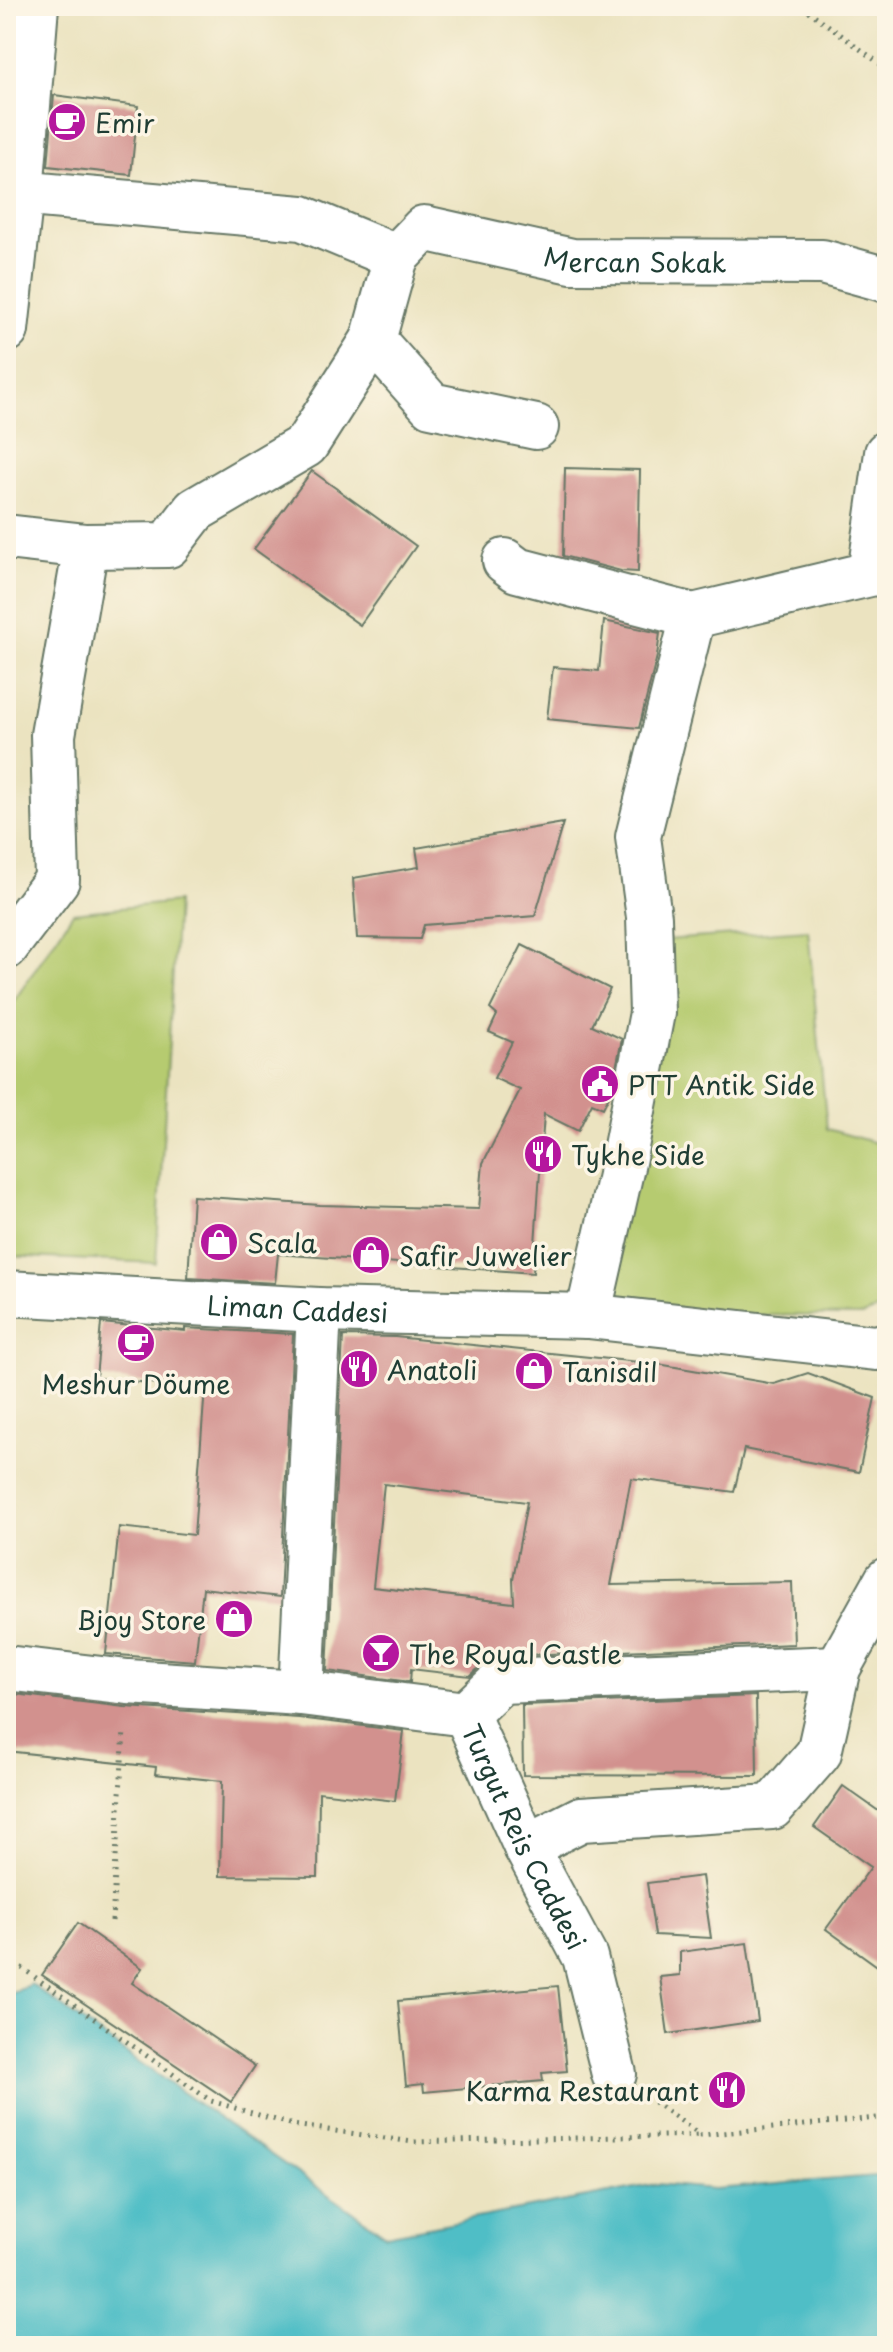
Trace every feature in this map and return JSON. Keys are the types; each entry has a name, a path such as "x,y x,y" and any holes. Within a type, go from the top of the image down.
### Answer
{"street":[{"path":"6,330 14,192 36,6"},
{"path":"14,192 302,218 396,257"},
{"name":"Mercan Sokak","path":"86,546 168,545 195,510 306,445 373,340 396,257 424,228 572,261 822,262 887,280"},
{"path":"373,340 431,405 536,427"},
{"path":"505,561 517,570 693,616 870,574 887,453"},
{"path":"6,537 86,546 53,735 57,880 6,947"},
{"path":"588,1316 623,1162 652,1013 649,917 638,837 693,616"},
{"name":"Liman Caddesi","path":"6,1293 319,1310 588,1316 883,1349"},
{"path":"301,1693 319,1310"},
{"path":"526,1847 581,1819 772,1807 819,1753 838,1668 887,1580"},
{"name":"Turgut Reis Caddesi","path":"6,1668 128,1682 301,1693 466,1714 526,1847 585,1957 614,2074"},
{"path":"466,1714 501,1681 838,1668"}],"path":[{"path":"802,6 887,69"},
{"path":"112,1921 128,1682"},
{"path":"6,1964 22,1968 211,2101 293,2125 413,2142 701,2135 887,2117"},
{"path":"614,2074 701,2135"}],"green space":[{"path":"177,902 156,1263 6,1256 6,1013 73,913"},
{"path":"808,930 827,1129 887,1146 887,1306 862,1316 604,1314 665,940"}],"water":[{"path":"31,1984 386,2235 656,2184 714,2189 887,2175 887,2346 6,2346 6,1996"}],"building":[{"path":"54,95 138,106 131,175 48,166"},
{"path":"565,468 640,470 638,572 621,571 563,556"},
{"path":"312,471 416,546 360,625 254,549"},
{"path":"604,621 660,633 639,728 547,719 553,667 599,671"},
{"path":"563,823 535,916 424,925 420,939 357,938 353,878 419,867 416,848"},
{"path":"522,945 610,989 592,1025 622,1039 611,1092 603,1108 592,1103 578,1131 544,1114 533,1273 278,1254 275,1283 188,1278 193,1196 320,1205 479,1209 483,1163 520,1090 494,1078 512,1042 489,1032 497,1015 490,1009"},
{"path":"101,1323 185,1331 185,1328 293,1334 280,1597 203,1588 195,1661 106,1654 119,1527 194,1535 205,1388 96,1378"},
{"path":"343,1336 395,1337 658,1364 774,1384 808,1373 875,1398 859,1472 744,1449 734,1492 631,1478 611,1585 792,1582 794,1644 500,1656 485,1662 470,1676 411,1669 410,1682 327,1671","holes":["384,1484 527,1502 513,1579 514,1603 373,1587"]},
{"path":"6,1693 125,1707 299,1718 404,1731 395,1801 319,1792 318,1877 220,1876 222,1781 155,1774 156,1767 6,1751"},
{"path":"756,1696 757,1776 523,1775 522,1705"},
{"path":"843,1786 887,1817 887,1973 826,1929 871,1867 814,1827"},
{"path":"702,1876 711,1938 655,1935 647,1883"},
{"path":"78,1923 142,1968 132,1983 255,2066 231,2102 42,1975"},
{"path":"747,1943 758,2021 668,2034 660,1977 680,1975 680,1952"},
{"path":"558,1986 567,2071 542,2073 543,2081 424,2092 423,2084 406,2086 398,2001"}],"place":[{"name":"Emir","path":"67,122"},
{"name":"PTT Antik Side","path":"600,1084"},
{"name":"Tykhe Side","path":"543,1154"},
{"name":"Scala","path":"219,1242"},
{"name":"Safir Juwelier","path":"371,1255"},
{"name":"Meshur Döume","path":"136,1343"},
{"name":"Anatoli","path":"359,1369"},
{"name":"Tanisdil","path":"534,1371"},
{"name":"Bjoy Store","path":"234,1619"},
{"name":"The Royal Castle","path":"381,1653"},
{"name":"Karma Restaurant","path":"727,2090"}]}
